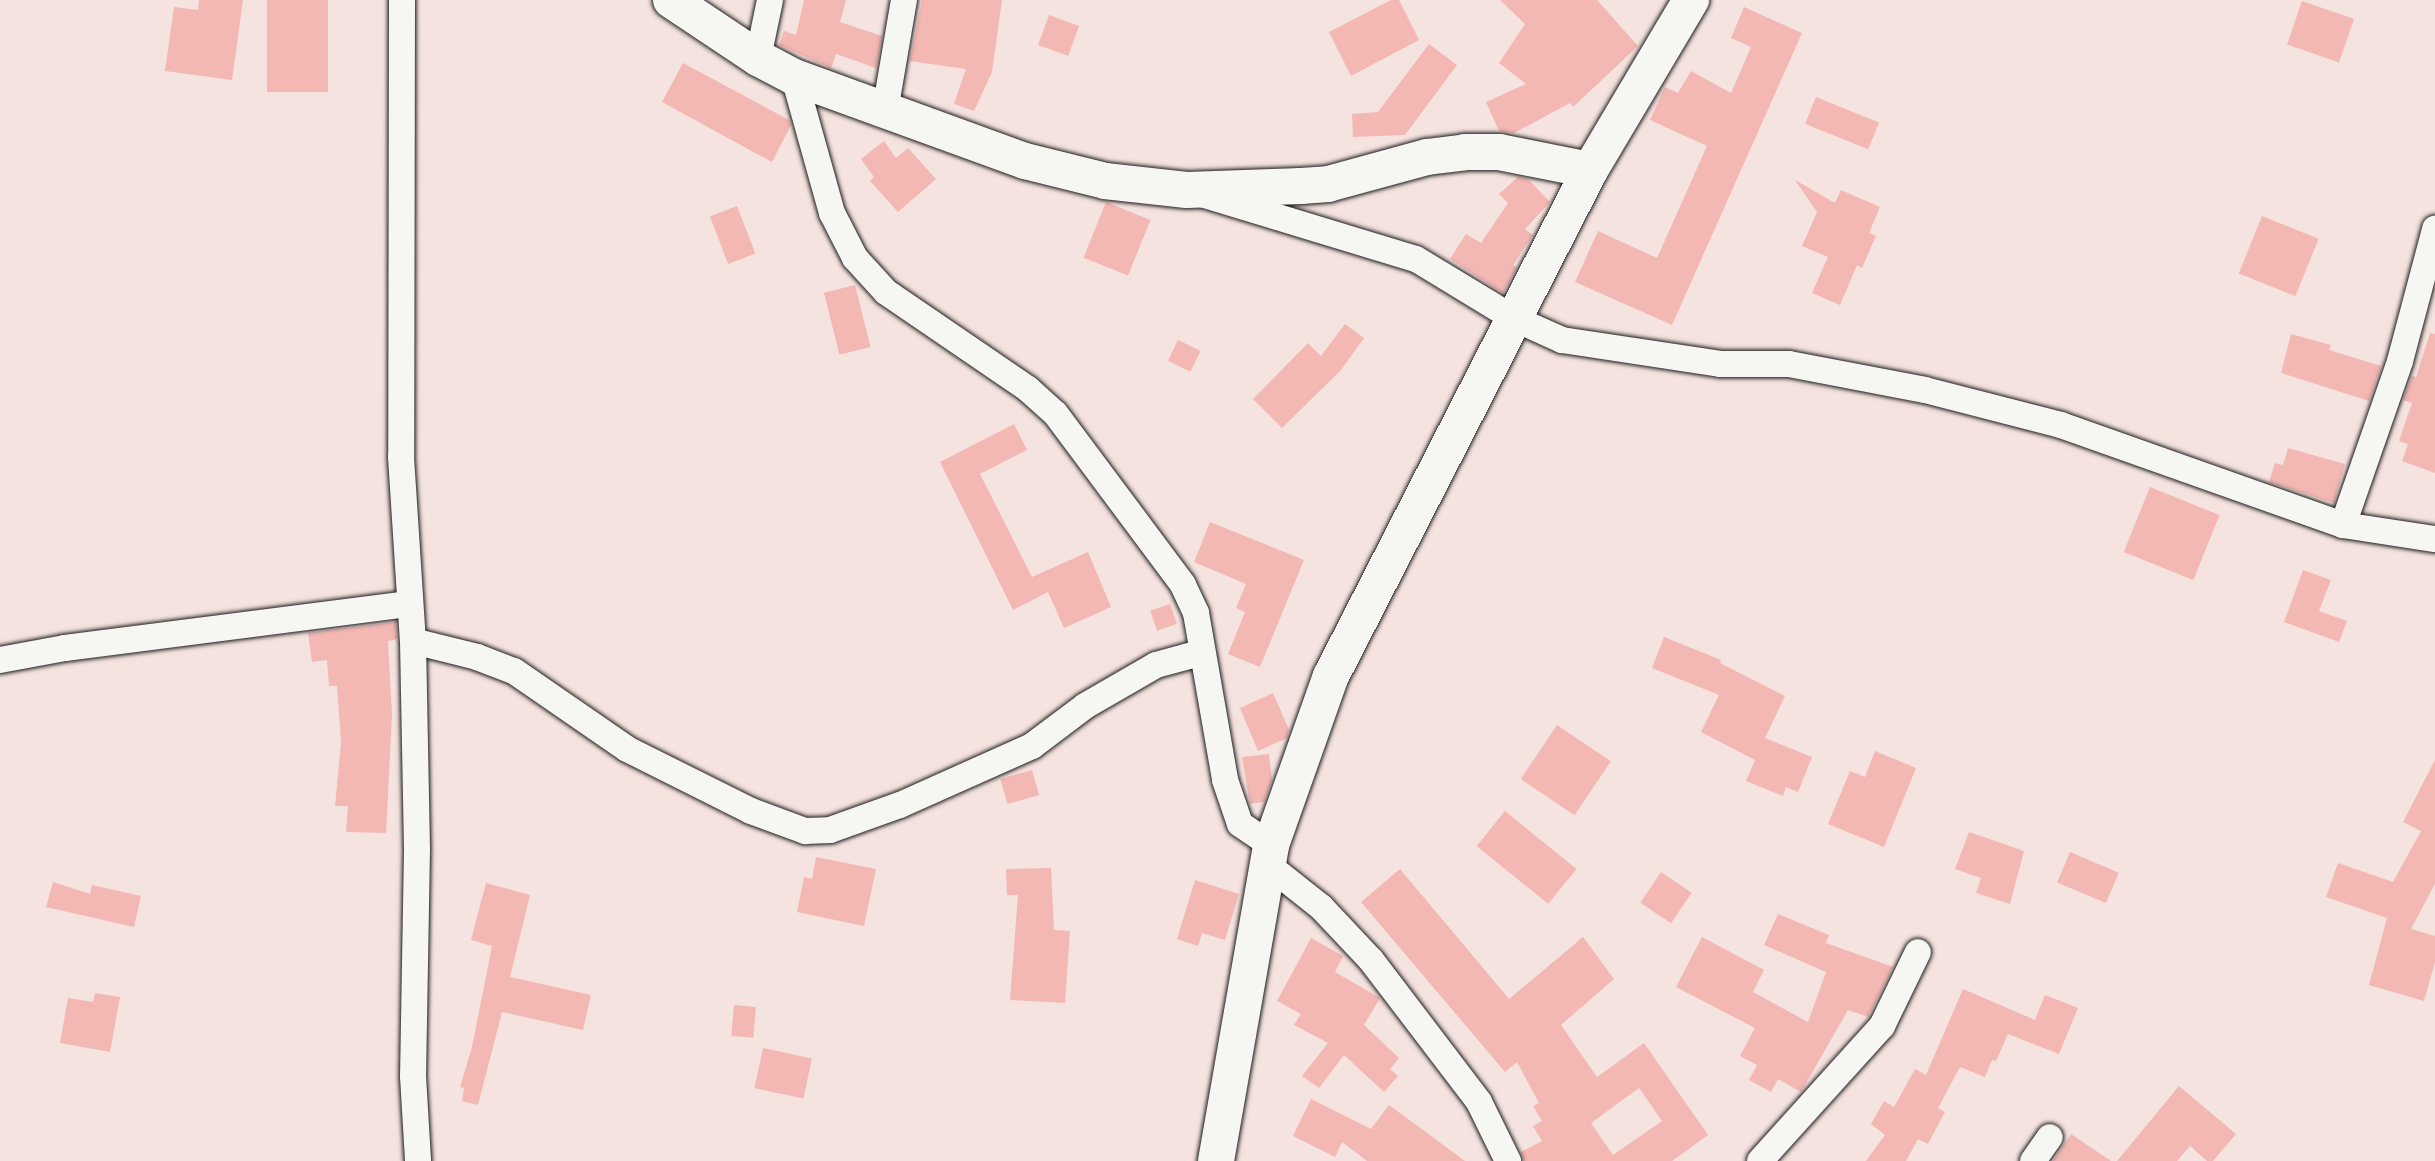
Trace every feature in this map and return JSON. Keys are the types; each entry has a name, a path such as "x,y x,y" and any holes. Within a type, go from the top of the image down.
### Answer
{"street":[{"path":"402,0 401,441 413,641 417,849 413,1076 418,1161"},
{"path":"671,0 758,58 794,77 1025,161 1105,181 1187,190 1328,184 1427,157 1465,152 1499,152 1590,170"},
{"path":"758,58 770,0"},
{"path":"885,111 904,0"},
{"path":"1216,1161 1270,855 1331,676 1590,170 1691,0"},
{"path":"794,77 832,213 855,258 886,292 1028,389 1055,413 1183,585 1196,613 1200,653 1225,780 1240,824 1371,960 1479,1102 1508,1161"},
{"path":"1187,190 1416,259 1513,318 1583,345 1720,364 1789,364 1976,401 2061,425 2343,525 2435,539"},
{"path":"2343,525 2400,361 2435,229"},
{"path":"0,660 65,648 409,604"},
{"path":"413,641 477,657 514,671 627,749 751,811 805,831 844,825 966,776 1032,746 1085,706 1156,665 1200,653"},
{"path":"1760,1161 1882,1026 1918,952"},
{"path":"2033,1161 2050,1137"}],"building":[{"path":"199,0 243,0 232,80 165,71 174,7 198,10"},
{"path":"267,0 328,0 328,92 267,92"},
{"path":"804,0 846,0 840,22 882,36 876,68 836,54 831,68 779,45 784,31 796,35"},
{"path":"922,0 1002,0 992,72 974,111 954,104 966,69 910,61"},
{"path":"1391,0 1399,0 1419,40 1351,76 1329,32"},
{"path":"1500,0 1597,0 1638,46 1573,107 1570,103 1514,133 1499,131 1486,102 1526,84 1499,63 1525,24"},
{"path":"2302,1 2354,19 2339,62 2287,44"},
{"path":"1744,7 1802,33 1672,325 1575,282 1598,231 1657,258 1707,146 1650,120 1665,87 1678,93 1691,71 1731,93 1751,47 1731,38"},
{"path":"1049,15 1079,26 1068,56 1038,45"},
{"path":"1429,44 1457,65 1405,135 1353,137 1352,114 1378,112"},
{"path":"683,63 789,120 791,125 772,162 662,102"},
{"path":"1816,97 1879,122 1868,149 1805,124"},
{"path":"884,141 896,158 908,148 936,179 898,212 870,181 874,177 861,159"},
{"path":"1518,177 1528,179 1550,202 1525,229 1533,235 1513,265 1517,267 1503,293 1450,259 1466,234 1481,243 1508,203 1499,194"},
{"path":"1795,180 1835,203 1841,190 1880,207 1869,233 1876,236 1862,268 1857,265 1840,305 1812,293 1828,257 1802,246 1817,212"},
{"path":"1106,202 1151,220 1128,276 1084,258"},
{"path":"737,206 755,254 728,264 710,216"},
{"path":"2262,216 2319,239 2295,296 2239,273"},
{"path":"855,285 870,347 839,355 824,293"},
{"path":"1345,324 1364,338 1341,370 1282,428 1253,399 1308,343 1321,356"},
{"path":"2430,333 2435,334 2435,473 2402,461 2408,444 2399,441 2412,403 2403,400 2412,376 2416,377"},
{"path":"2291,334 2331,345 2329,350 2381,366 2369,401 2281,373"},
{"path":"1178,340 1200,351 1190,372 1168,361"},
{"path":"1014,424 1027,450 980,474 1032,577 1088,552 1111,607 1064,628 1048,592 1013,610 940,462"},
{"path":"2288,448 2345,464 2334,503 2269,482 2275,463 2283,465"},
{"path":"2150,487 2220,515 2193,580 2124,552"},
{"path":"1210,522 1304,560 1260,667 1228,654 1245,612 1236,608 1246,584 1194,562"},
{"path":"2303,570 2331,580 2319,611 2347,621 2339,642 2284,622"},
{"path":"1170,604 1177,624 1157,631 1150,611"},
{"path":"396,622 397,639 388,641 392,715 386,833 346,832 348,806 335,806 341,742 337,686 329,686 327,660 312,662 308,633"},
{"path":"1664,637 1721,660 1720,663 1785,696 1765,738 1812,757 1798,792 1786,787 1783,796 1746,781 1755,760 1701,732 1719,695 1652,668"},
{"path":"1273,693 1289,730 1287,738 1258,751 1240,708"},
{"path":"1557,725 1611,761 1575,815 1521,779"},
{"path":"1875,751 1916,768 1884,847 1828,824 1850,771 1865,777"},
{"path":"1269,754 1272,780 1264,802 1250,804 1242,757"},
{"path":"2435,760 2435,884 2411,929 2435,936 2435,962 2424,1001 2369,985 2387,918 2326,897 2338,863 2393,882 2421,831 2403,822"},
{"path":"1032,770 1039,795 1007,804 1000,779"},
{"path":"1505,811 1576,869 1548,904 1477,846"},
{"path":"1969,832 2024,851 2010,904 1976,893 1981,878 1955,869"},
{"path":"2070,852 2119,873 2106,903 2057,882"},
{"path":"816,857 876,869 864,926 797,912 804,877 812,879"},
{"path":"1051,868 1054,930 1070,931 1065,1003 1010,1000 1018,895 1007,895 1006,869"},
{"path":"1400,869 1509,999 1583,937 1614,979 1561,1025 1597,1077 1644,1043 1708,1135 1672,1161 1524,1161 1521,1152 1542,1141 1533,1126 1542,1121 1533,1106 1539,1103 1517,1062 1505,1072 1361,902","holes":["1639,1088 1662,1121 1613,1155 1591,1123"]},
{"path":"1661,872 1692,893 1671,923 1640,903"},
{"path":"1195,880 1239,894 1225,940 1202,933 1198,946 1177,939"},
{"path":"53,882 90,894 92,885 141,896 134,927 46,907"},
{"path":"486,883 530,895 510,977 591,995 583,1030 502,1012 478,1105 462,1101 464,1088 460,1087 472,1047 492,946 471,940"},
{"path":"1778,914 1829,935 1826,943 1893,967 1868,1017 1848,1010 1801,1092 1778,1079 1771,1092 1749,1080 1757,1065 1740,1056 1755,1028 1676,987 1702,937 1764,970 1753,992 1808,1022 1826,972 1764,945"},
{"path":"1311,938 1343,956 1335,972 1380,998 1364,1025 1399,1058 1390,1069 1398,1076 1384,1092 1344,1055 1319,1088 1302,1076 1328,1043 1294,1025 1301,1014 1277,1001"},
{"path":"1963,989 2035,1020 2045,995 2078,1008 2059,1054 2008,1034 1985,1077 1960,1067 1938,1108 1945,1112 1928,1144 1918,1139 1906,1161 1866,1161 1885,1135 1871,1124 1884,1101 1894,1107 1915,1069 1926,1075"},
{"path":"95,993 120,997 110,1052 60,1043 68,998 93,1002"},
{"path":"734,1005 756,1007 753,1038 731,1036"},
{"path":"763,1048 812,1058 803,1098 754,1088"},
{"path":"2179,1086 2236,1134 2213,1161 2207,1161 2190,1146 2177,1161 2117,1161"},
{"path":"1311,1099 1371,1129 1389,1105 1465,1161 1367,1161 1342,1142 1335,1157 1293,1136"},
{"path":"2071,1134 2111,1161 2053,1161"}]}
